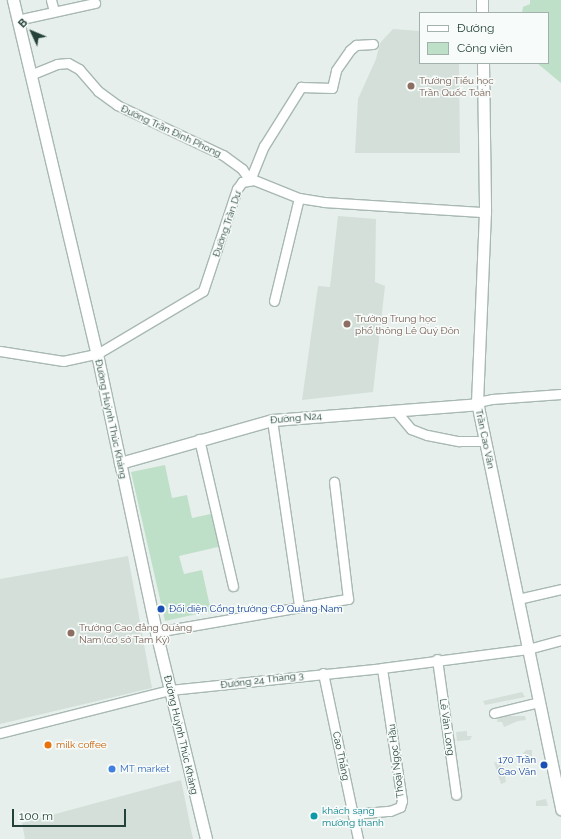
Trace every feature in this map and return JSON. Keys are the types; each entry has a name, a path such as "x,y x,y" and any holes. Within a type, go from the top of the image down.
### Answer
{"street":[{"name":"Đường Huỳnh Thúc Kháng","path":"13,0 97,354 156,632 206,839"},
{"path":"51,0 54,12"},
{"path":"482,0 482,12"},
{"path":"17,20 95,3"},
{"path":"250,180 264,146 301,87 332,88 336,70 350,50 356,45 373,44"},
{"name":"Đường Trần Đình Phong","path":"30,75 57,64 68,63 79,68 98,91 117,105 223,155 242,169 250,180"},
{"name":"Trần Cao Vân","path":"483,64 485,212 477,403 561,809"},
{"name":"Đường Trần Dư","path":"0,350 63,361 97,354 203,291 237,189 242,182 250,180 299,198 485,212"},
{"path":"274,301 299,198"},
{"path":"477,403 492,399 561,394"},
{"name":"Đường N24","path":"120,463 199,439 272,420 477,403"},
{"path":"395,410 411,429 427,435 459,441 485,441"},
{"path":"272,420 299,606"},
{"path":"199,439 233,586"},
{"path":"156,632 299,606 348,599 334,482"},
{"path":"518,599 561,589"},
{"name":"Đường 24 Tháng 3","path":"0,733 170,690 382,668 437,659 528,649 561,640"},
{"name":"Lê Văn Long","path":"437,659 456,795"},
{"name":"Thoại Ngọc Hầu","path":"352,814 390,810 400,807 402,801 382,668"},
{"name":"Cao Thắng","path":"323,673 358,839"},
{"path":"494,713 539,702"}],"shaded area":[{"name":"Trường Tiểu học Trần Quốc Toản","path":"393,29 419,31 419,64 459,64 460,153 355,153 358,99 376,59 380,43"},
{"name":"Trường Trung học phổ thông Lê Quý Đôn","path":"338,216 376,219 375,282 385,286 373,392 302,400 318,286 330,287"},
{"name":"Trường Cao đẳng Quảng Nam (cơ sở Tam Kỳ)","path":"128,556 152,688 0,724 0,579"},
{"path":"522,692 525,697 485,705 483,701"},
{"path":"499,716 525,716 526,720 518,721 504,727 502,722 497,722"},
{"path":"467,731 467,736 472,736 470,740 457,741 456,732"},
{"path":"526,750 532,750 532,760 519,758"},
{"path":"494,762 503,764 506,782 501,784"},
{"path":"181,780 193,839 25,839 22,823"},
{"path":"546,799 548,806 536,806 536,801"}],"green space":[{"path":"530,0 561,0 561,83 538,64 549,64 549,12 522,12 523,7 530,4"},
{"path":"165,465 172,498 187,495 192,518 215,513 222,546 179,556 184,574 202,570 211,611 165,621 131,472"}],"place":[{"name":"Trường Tiểu học Trần Quốc Toản","path":"411,86"},
{"name":"Trường Trung học phổ thông Lê Quý Đôn","path":"347,324"},
{"name":"Đối diện Cổng trường CĐ Quảng Nam","path":"161,609"},
{"name":"Trường Cao đẳng Quảng Nam (cơ sở Tam Kỳ)","path":"71,633"},
{"name":"milk coffee","path":"48,745"},
{"name":"170 Trần Cao Vân","path":"544,765"},
{"name":"MT market","path":"112,769"},
{"name":"khách sạng mường thanh","path":"314,816"}]}
